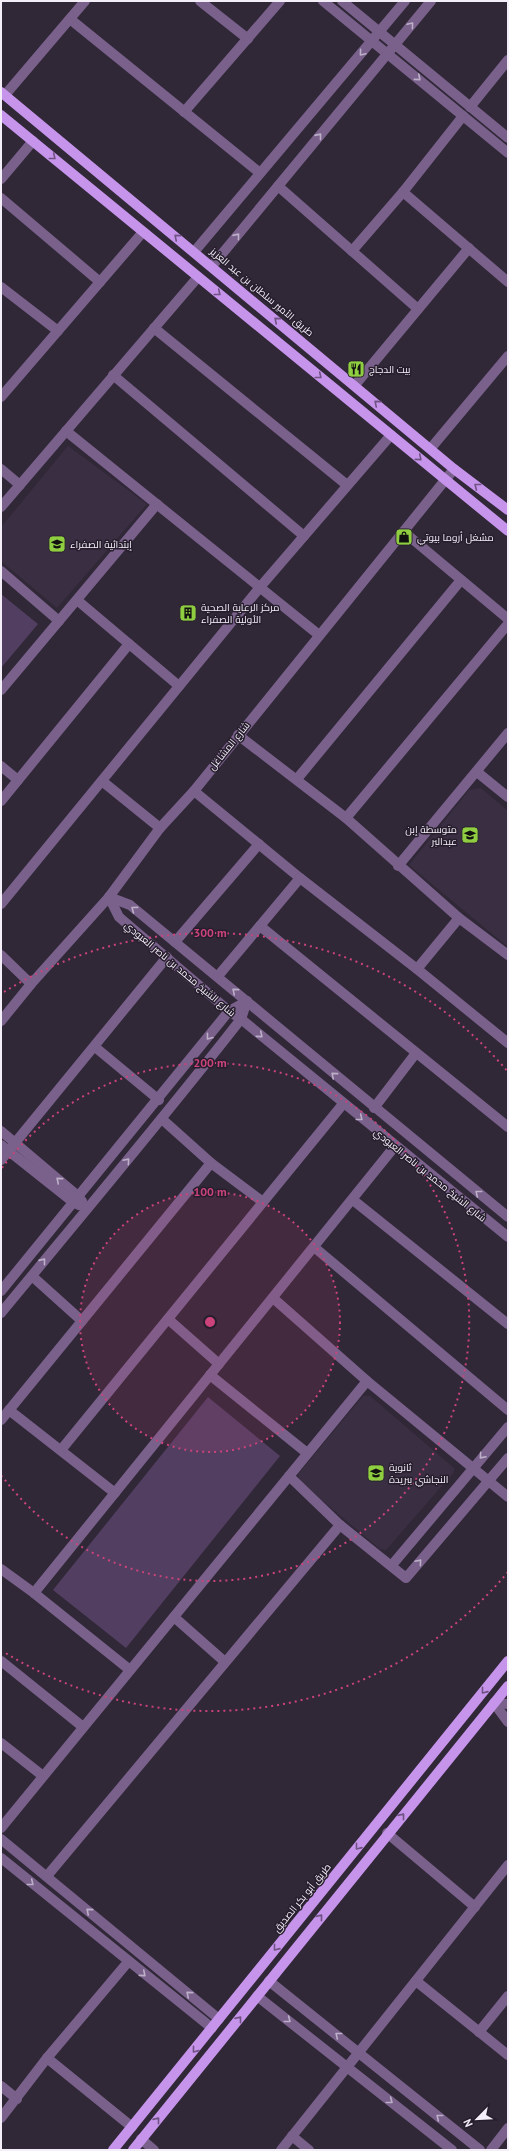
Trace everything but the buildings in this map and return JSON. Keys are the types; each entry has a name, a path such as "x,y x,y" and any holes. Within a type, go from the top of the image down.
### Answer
{"main road":[{"name":"طريق الأمير سلطان بن عبد العزيز","path":"3,94 431,448 454,469 508,510"},
{"path":"1,115 444,479 508,528"},
{"name":"طريق أبو بكر الصديق","path":"113,2150 508,1661"},
{"path":"133,2150 387,1833 508,1686"},
{"path":"219,2019 226,2034"},
{"path":"212,2028 226,2034"}],"street":[{"path":"3,94 85,1"},
{"path":"200,1 248,39"},
{"path":"184,112 280,1"},
{"path":"322,1 388,52 508,153"},
{"path":"342,1 396,44 508,138"},
{"path":"194,252 373,41 405,1"},
{"path":"212,266 431,1"},
{"path":"70,19 260,174"},
{"path":"470,106 508,60"},
{"path":"352,251 403,192 463,116"},
{"path":"1,179 33,141"},
{"path":"278,186 418,309"},
{"path":"403,192 508,282"},
{"path":"1,198 100,282"},
{"path":"1,397 143,232"},
{"path":"355,385 469,248"},
{"path":"1,507 198,276"},
{"path":"2,291 58,331"},
{"path":"154,328 347,485"},
{"path":"431,448 508,356"},
{"path":"113,375 304,536"},
{"path":"66,431 261,586 319,635"},
{"path":"1,904 261,586 391,435"},
{"path":"1,469 20,485"},
{"name":"شارع المشاغل","path":"1,1021 31,984 109,897 160,828 194,791 404,532 444,479 454,469"},
{"path":"1,690 157,504"},
{"path":"404,532 508,618"},
{"path":"1,571 59,621"},
{"path":"297,779 461,580"},
{"path":"76,600 180,686"},
{"path":"346,818 508,624"},
{"path":"1,801 129,644"},
{"path":"398,866 508,733"},
{"path":"238,735 346,818 398,866 459,918 508,955"},
{"path":"1,766 18,780"},
{"path":"477,772 508,798"},
{"path":"102,781 160,828"},
{"path":"194,791 300,878 417,969 508,1043"},
{"path":"175,942 259,844"},
{"path":"218,976 300,878"},
{"name":"شارع الشيخ محمد بن ناصر العبودي","path":"109,897 130,905 218,976 374,1108 508,1217"},
{"name":"شارع الشيخ محمد بن ناصر العبودي","path":"109,897 119,917 229,1011 241,1019 508,1237"},
{"path":"417,969 459,918"},
{"path":"260,926 508,1126"},
{"path":"1,955 31,984"},
{"path":"1,1160 5,1148 15,1143 167,957"},
{"path":"1,1291 159,1100 229,1011 247,1001"},
{"path":"1,1313 86,1208 163,1120 241,1019 247,1001"},
{"path":"94,1047 159,1100"},
{"path":"374,1108 416,1053"},
{"path":"61,1450 344,1104"},
{"path":"163,1120 211,1163 263,1202"},
{"path":"1,1131 86,1208"},
{"path":"34,1593 353,1200 395,1146"},
{"path":"5,1148 76,1199"},
{"path":"1,1420 211,1163"},
{"path":"353,1200 508,1324"},
{"path":"314,1247 508,1410"},
{"path":"32,1276 82,1321"},
{"path":"273,1298 367,1381 508,1497"},
{"path":"168,1319 219,1364"},
{"path":"210,1375 307,1453"},
{"path":"1,1828 367,1381"},
{"path":"9,1410 115,1492"},
{"path":"392,1565 472,1467 508,1427"},
{"path":"289,1476 340,1525 392,1565 406,1578 508,1458"},
{"path":"47,1876 340,1525"},
{"path":"1,1569 34,1593 130,1670"},
{"path":"174,1617 225,1662"},
{"path":"1,1660 84,1727"},
{"path":"494,1703 508,1704"},
{"path":"494,1703 508,1722"},
{"path":"1,1743 43,1776"},
{"path":"387,1833 475,1907"},
{"path":"1,1839 219,2019"},
{"path":"1,1858 128,1962 212,2028"},
{"path":"281,2150 348,2068 359,2052 508,1865"},
{"path":"1,2118 47,2058 128,1962"},
{"path":"269,1981 480,2150"},
{"path":"416,1982 508,2055"},
{"path":"257,1996 452,2150"},
{"path":"478,2032 508,1996"},
{"path":"47,2058 132,2127"},
{"path":"1,2086 17,2098"},
{"path":"491,2150 508,2128"},
{"path":"292,2136 309,2150"},
{"path":"141,2139 154,2150"}],"shaded area":[{"name":"إبتدائية الصفراء","path":"68,446 147,504 57,608 1,561 1,527"},
{"path":"1,594 38,624 1,668"},
{"name":"متوسطة إبن عبدالبر","path":"481,788 508,811 508,947 409,865 469,790"},
{"name":"ثانوية النجاشي ببريدة","path":"363,1396 370,1396 454,1468 454,1472 386,1550 380,1549 299,1481 298,1474"},
{"path":"208,1397 280,1456 126,1648 53,1590"}],"place":[{"name":"بيت الدجاج","path":"356,369"},
{"name":"مشغل أروما بيوتي","path":"404,537"},
{"name":"إبتدائية الصفراء","path":"57,544"},
{"name":"مركز الرعاية الصحية الأولية الصفراء","path":"188,613"},
{"name":"متوسطة إبن عبدالبر","path":"470,835"},
{"name":"ثانوية النجاشي ببريدة","path":"376,1473"}]}
